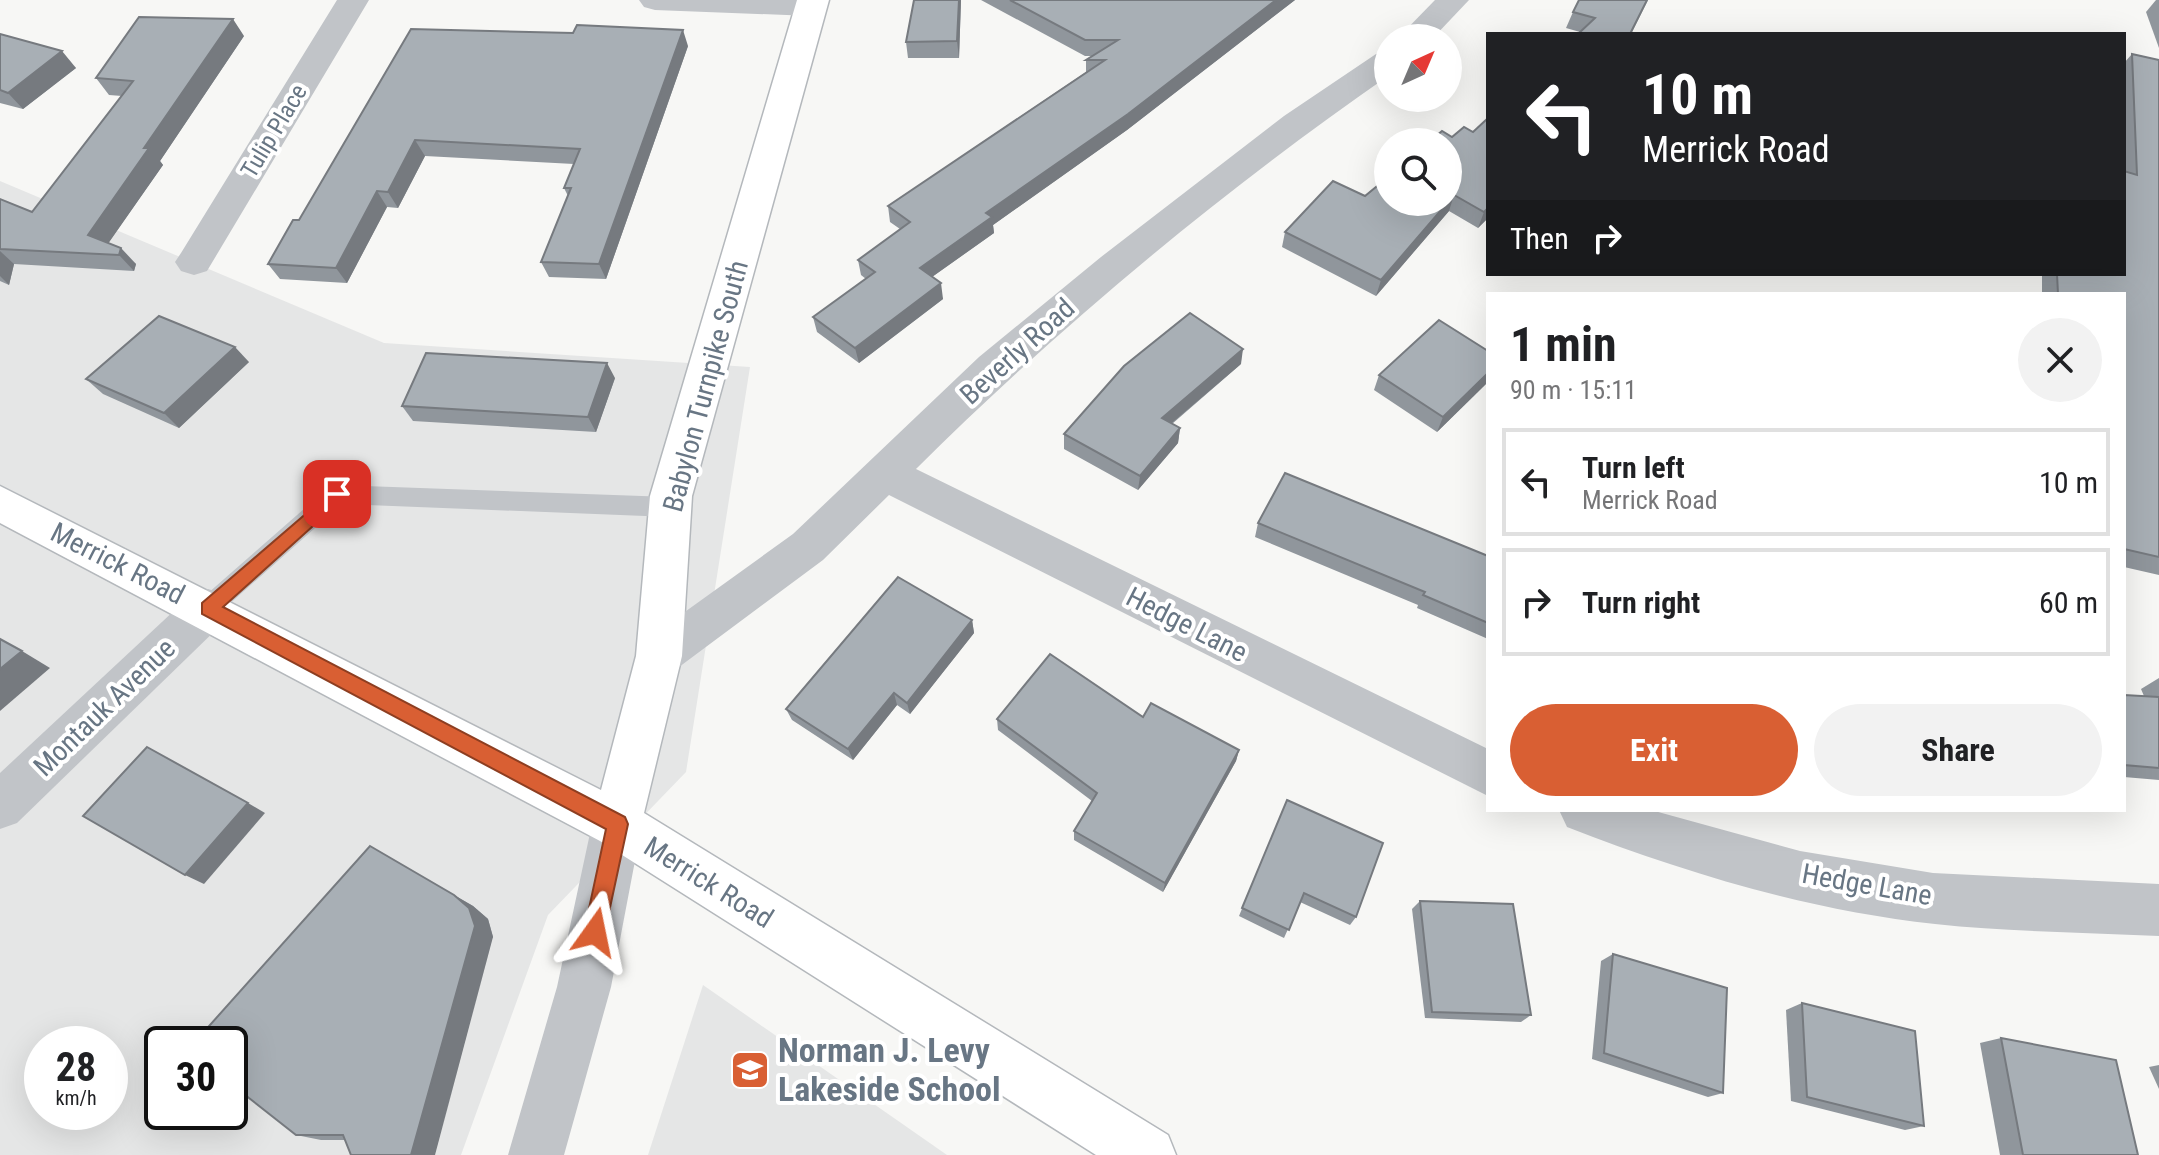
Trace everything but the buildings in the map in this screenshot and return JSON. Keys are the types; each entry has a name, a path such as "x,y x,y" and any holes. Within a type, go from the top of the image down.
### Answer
{"main road":[{"name":"Babylon Turnpike South","path":"617,824 659,656 670,507 812,3"},
{"name":"Merrick Road","path":"0,503 208,608 617,824 1148,1155"}],"street":[{"name":"Tulip Place","path":"194,262 353,0"},
{"path":"655,0 812,3"},
{"path":"1428,24 1453,0"},
{"name":"Beverly Road","path":"659,656 808,547 887,474 993,368 1114,266 1296,124 1374,71"},
{"name":"Hedge Lane","path":"887,474 1486,772"},
{"name":"Montauk Avenue","path":"0,806 208,608"},
{"name":"Hedge Lane","path":"1589,812 1650,835 1853,886 1935,898 2159,910"},
{"path":"536,1155 584,987 617,824"}],"lane":[{"path":"208,608 337,494 670,507"}],"shaded area":[{"path":"0,181 384,343 750,367 686,772 548,915 461,1155 0,1155"},
{"name":"Norman J. Levy Lakeside School","path":"703,985 947,1155 648,1155"}],"place":[{"name":"Norman J. Levy Lakeside School","path":"750,1070"}],"route":[{"path":"337,494 208,608 617,824 595,932"}]}
